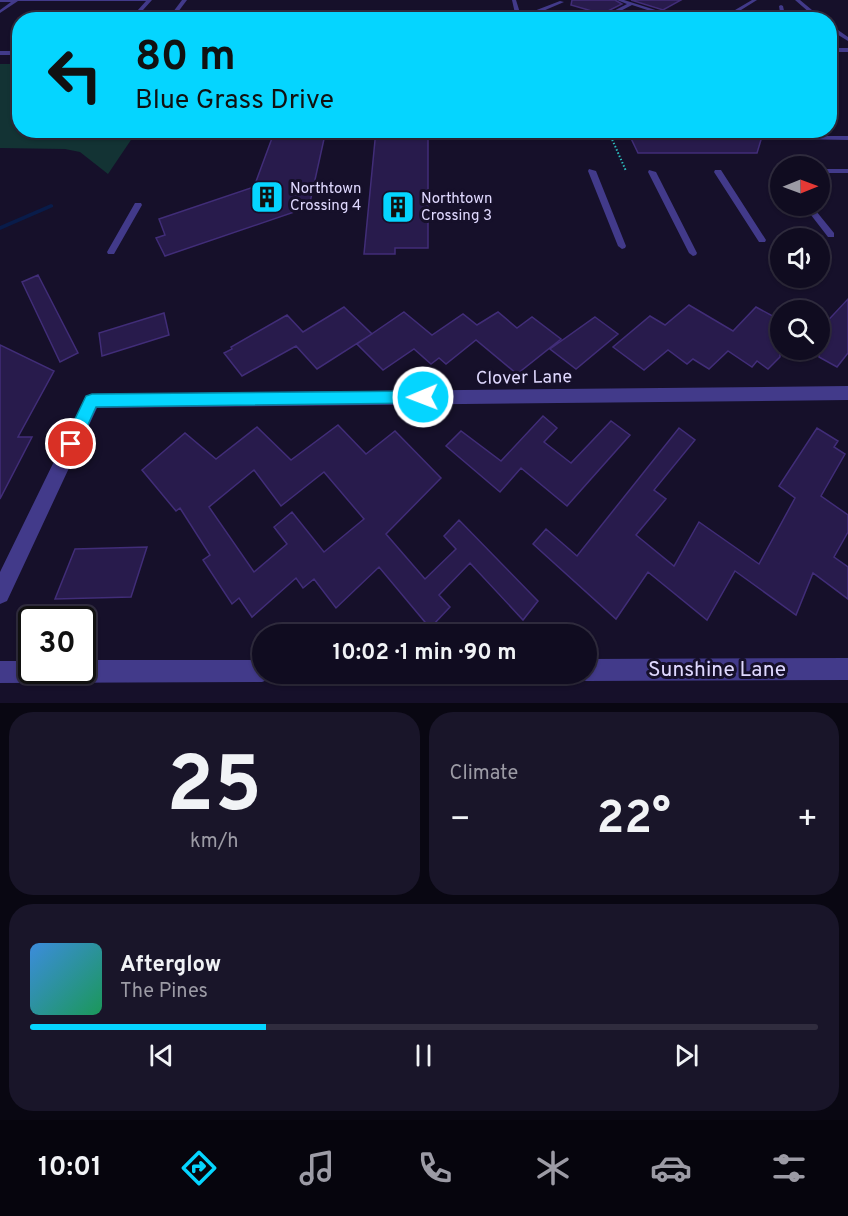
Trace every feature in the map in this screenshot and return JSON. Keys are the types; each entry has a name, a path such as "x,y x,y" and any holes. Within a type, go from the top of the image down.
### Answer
{"street":[{"name":"Clover Lane","path":"0,594 92,401 848,393"},
{"name":"Sunshine Lane","path":"597,670 848,669"},
{"path":"0,672 252,671"}],"lane":[{"path":"0,12 17,0"},
{"path":"0,1 149,0"},
{"path":"138,12 149,0"},
{"path":"174,12 184,0"},
{"path":"619,0 659,12"},
{"path":"734,11 755,0"},
{"path":"797,0 812,12"},
{"path":"842,0 848,4"},
{"path":"537,12 562,2"},
{"path":"614,12 631,4"},
{"path":"747,4 760,7"},
{"path":"781,6 782,12"},
{"path":"740,8 749,12"},
{"path":"734,11 742,12"},
{"path":"796,138 848,138"},
{"path":"592,171 622,246"},
{"path":"830,171 847,172"},
{"path":"652,172 693,253"},
{"path":"718,172 762,240"},
{"path":"111,252 138,205"},
{"path":"816,216 831,235"}],"path":[{"path":"612,138 626,171"}],"green space":[{"path":"0,64 12,64 12,138 132,138 108,174 80,152 65,149 0,148"}],"building":[{"path":"572,0 615,0 622,4 606,12 595,12 571,5"},
{"path":"631,0 681,0 663,10"},
{"name":"Northtown Crossing 4","path":"272,138 324,138 309,207 165,256 156,238 165,235 159,219 254,187"},
{"name":"Northtown Crossing 3","path":"375,138 428,138 428,248 395,248 395,254 364,254"},
{"path":"631,138 762,138 757,153 638,153"},
{"path":"38,275 78,353 60,362 22,282"},
{"path":"848,299 848,353 837,367 824,360 830,360 830,318"},
{"path":"689,305 733,331 756,307 770,315 770,360 777,360 768,369 757,361 752,367 728,351 709,369 693,359 687,364 668,350 644,370 613,347 650,316 665,325"},
{"path":"344,307 372,334 317,369 296,346 242,376 224,353 287,315 303,332"},
{"path":"404,312 432,335 463,314 477,325 498,312 517,328 532,317 561,339 517,374 476,340 446,364 439,358 431,364 414,349 383,370 357,344"},
{"path":"164,313 169,335 102,356 99,333"},
{"path":"595,317 618,334 576,369 550,349"},
{"path":"0,345 54,371 18,437 32,437 0,499"},
{"path":"543,416 557,428 544,442 571,463 611,421 630,435 567,506 521,468 500,492 446,446 461,431 501,461"},
{"path":"338,425 366,454 395,431 441,478 386,534 425,579 456,549 444,536 459,520 538,601 523,620 470,563 439,595 450,607 434,624 427,624 379,567 336,608 314,579 303,588 296,578 252,617 239,598 232,604 203,560 210,555 180,508 176,511 142,470 185,433 216,459 257,427 291,460","holes":["254,470 281,506 324,472 364,519 324,552 292,512 274,527 287,544 254,572 209,507"]},
{"path":"679,428 695,440 654,490 666,499 636,535 674,566 699,522 759,564 795,498 779,486 817,428 838,441 834,447 845,454 821,496 848,515 848,532 834,557 848,567 848,599 813,573 796,615 735,571 707,620 648,572 616,619 533,544 546,529 577,556"},
{"path":"147,547 131,597 55,599 75,549"}],"waterway":[{"path":"0,228 51,206"}],"place":[{"name":"Northtown Crossing 4","path":"267,197"},
{"name":"Northtown Crossing 3","path":"398,207"}],"route":[{"path":"71,444 92,401 423,397"}]}
